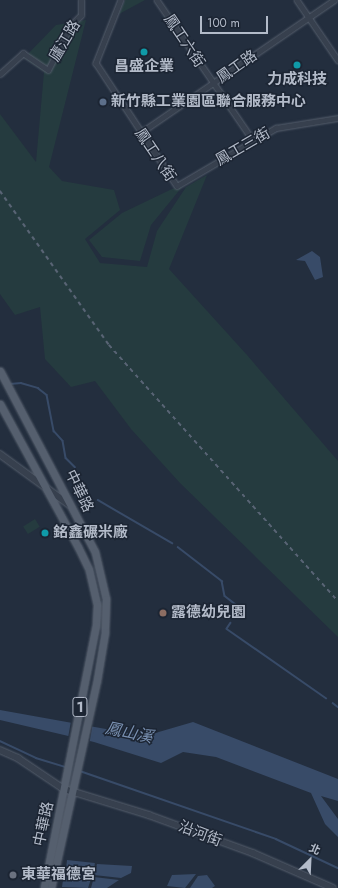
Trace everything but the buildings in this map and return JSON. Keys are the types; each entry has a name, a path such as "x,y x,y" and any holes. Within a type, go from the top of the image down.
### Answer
{"main road":[{"name":"中華路","path":"0,371 75,509 95,552 103,580 105,632 73,791 51,888"},
{"name":"中華路","path":"0,404 89,570 96,605 96,625 44,888"}],"street":[{"name":"廬江路","path":"0,74 23,52 48,70 71,25 81,15 81,0"},
{"name":"鳳工八街","path":"121,0 96,63 140,133 177,186"},
{"name":"鳳工六街","path":"157,0 213,84 253,140"},
{"path":"297,0 338,60"},
{"name":"鳳工路","path":"140,133 334,0"},
{"name":"鳳工三街","path":"177,186 253,140 276,128 338,118"},
{"path":"0,454 43,483 75,509"},
{"path":"0,750 18,758 64,789"},
{"name":"沿河街","path":"64,789 149,815 253,854 333,888"}],"green space":[{"path":"125,0 145,0 119,14"},
{"path":"86,20 49,167 62,181 114,190 120,210 85,239 100,263 147,267 157,231 186,187 207,175 169,269 247,355 338,461 338,637 180,483 131,429 95,381 71,387 45,359 40,307 15,315 0,294 0,114 36,162 44,72 24,58 56,25"},
{"path":"182,187 151,225 140,261 102,257 89,240 122,213 172,189"},
{"path":"35,519 40,527 28,534 23,526"}],"water":[{"path":"312,251 320,257 323,277 315,280 305,261 296,260"},
{"name":"鳳山溪","path":"0,710 145,736 193,722 338,779 338,801 321,796 338,819 338,837 325,824 311,793 216,757 183,752 161,763 94,742 0,720"},
{"path":"67,860 95,863 94,874 66,871"},
{"path":"97,864 132,866 131,873 121,878 94,875"},
{"path":"64,873 92,876 88,888 62,887"},
{"path":"196,874 185,888 167,886 172,875"},
{"path":"207,875 215,886 212,888 190,888 198,876"},
{"path":"94,877 119,880 107,888 91,888"}],"pier":[{"path":"71,721 93,725 90,743 68,739"}],"waterway":[{"path":"10,384 21,383 38,388 47,395 54,431 63,441 66,458 75,467"},
{"path":"98,500 172,543"},
{"path":"178,547 222,581 225,596 238,606"},
{"path":"235,618 241,613"},
{"path":"231,623 227,629 326,698"},
{"path":"333,703 338,707"},
{"path":"0,741 36,758 65,767"},
{"path":"80,771 276,839 338,868"}],"railway":[{"path":"0,191 109,345 338,601"}],"place":[{"name":"昌盛企業","path":"144,52"},
{"name":"力成科技","path":"297,65"},
{"name":"新竹縣工業園區聯合服務中心","path":"103,102"},
{"name":"銘鑫碾米廠","path":"45,533"},
{"name":"露德幼兒園","path":"163,613"},
{"name":"東華福德宮","path":"13,875"}]}
